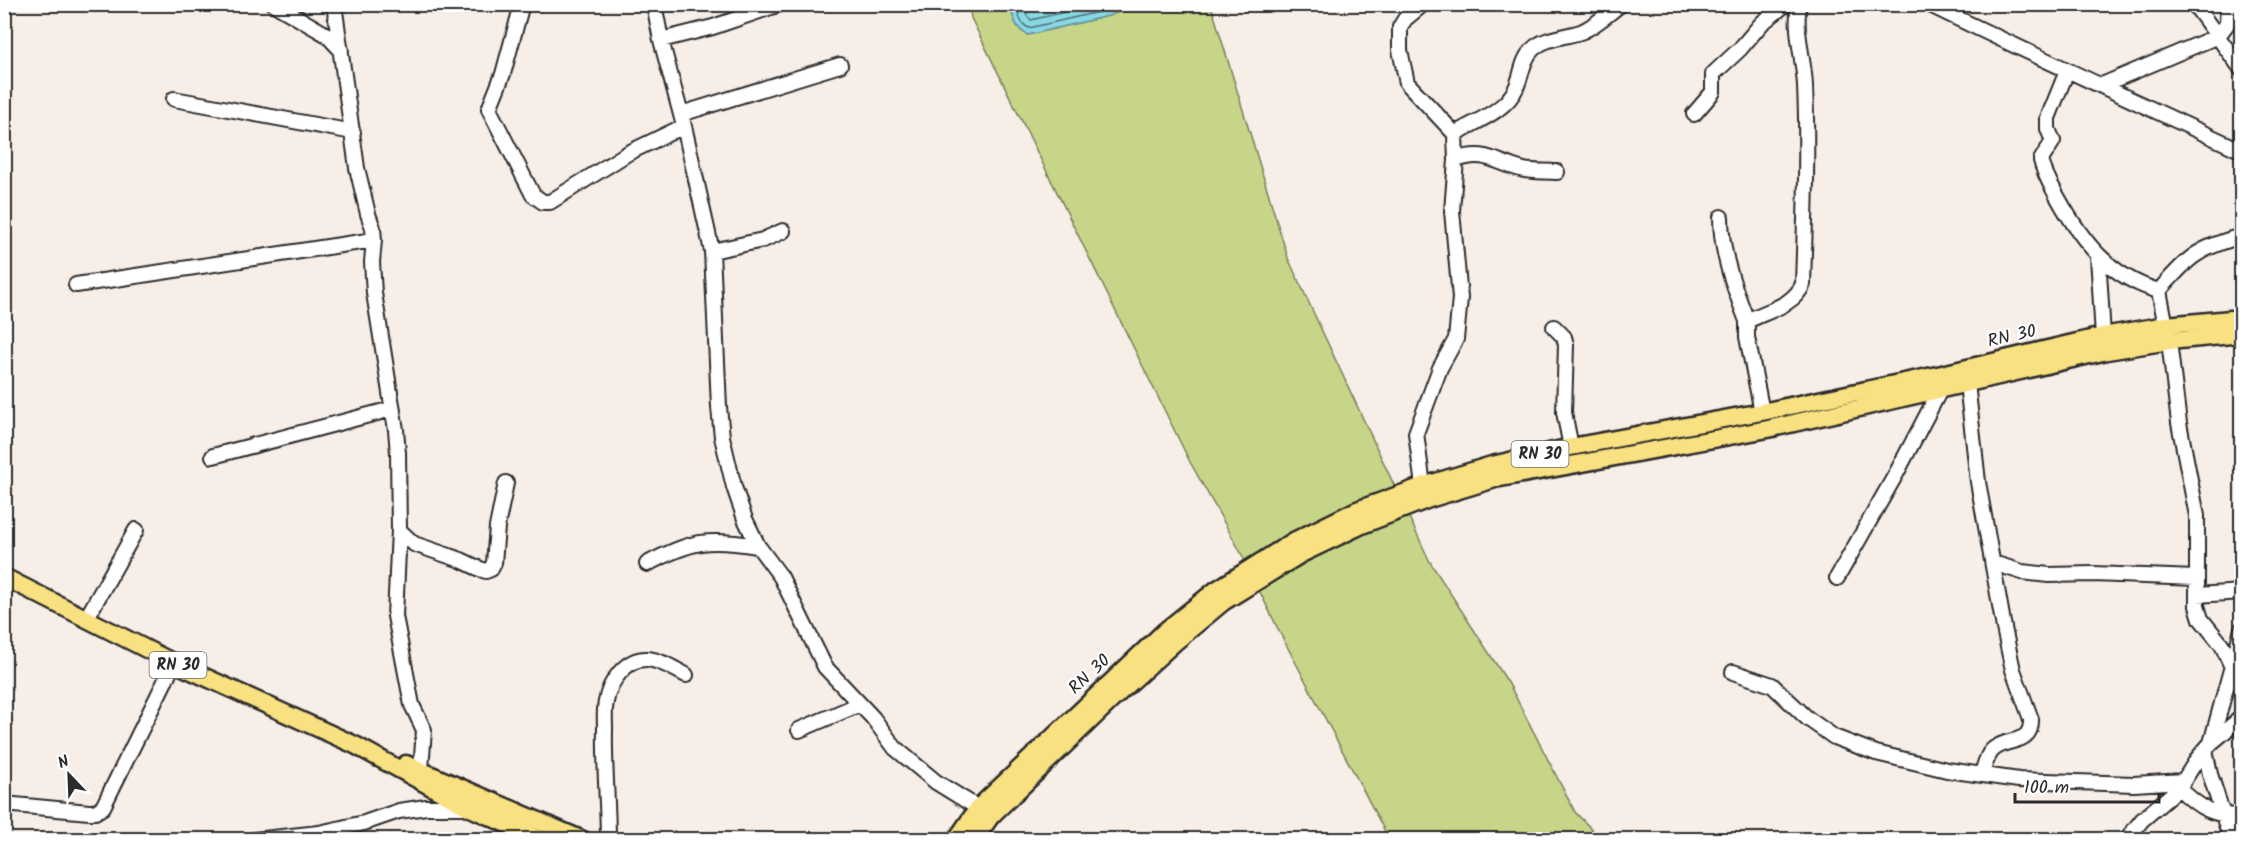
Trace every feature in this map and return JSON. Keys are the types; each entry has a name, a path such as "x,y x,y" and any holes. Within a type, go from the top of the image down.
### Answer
{"main road":[{"name":"RN 30","path":"974,840 1000,808 1121,691 1223,602 1301,554 1362,525 1429,499 1495,479 1768,429 1939,392 1967,383 2107,351 2167,333 2241,318"},
{"name":"RN 30","path":"956,840 978,808 1165,631 1216,590 1294,541 1357,510 1423,486 1492,465 1571,447 1762,412 1942,374 2103,336 2167,333 2241,334"},
{"name":"RN 30","path":"4,577 174,663 355,745 468,807 536,838"},
{"name":"RN 30","path":"355,745 421,769 583,840"}],"street":[{"path":"274,4 327,35 341,50"},
{"path":"334,4 357,168 373,228 374,293 398,453 399,530 395,616 412,705 424,730 421,769"},
{"path":"522,4 503,74 489,109 533,195 543,202 550,202 683,120 840,65"},
{"path":"654,4 712,251 722,437 734,487 745,519 758,546 781,577 825,667 873,718 895,748 936,782 978,808"},
{"path":"661,40 713,27 780,4"},
{"path":"1423,4 1405,19 1400,27 1400,50 1407,83 1455,134 1456,160 1452,211 1460,317 1456,339 1440,368 1416,433 1423,486"},
{"path":"1455,134 1491,114 1506,102 1516,89 1524,63 1532,50 1541,43 1585,30 1621,4"},
{"path":"1694,114 1713,92 1713,74 1740,49 1762,23 1786,4"},
{"path":"1747,321 1791,300 1799,294 1803,284 1806,177 1805,87 1803,58 1796,21 1799,4"},
{"path":"1928,4 2241,151"},
{"path":"2194,4 2239,63"},
{"path":"2102,85 2218,36 2227,24 2228,4"},
{"path":"2067,71 2048,118 2048,129 2053,141 2041,160 2043,172 2072,223 2098,256 2121,274 2159,291"},
{"path":"174,99 353,132"},
{"path":"1456,160 1469,155 1479,155 1525,171 1557,172"},
{"path":"1721,217 1721,236 1728,270 1747,321 1762,412"},
{"path":"712,251 764,240 783,231"},
{"path":"2159,291 2181,265 2193,256 2211,244 2241,236"},
{"path":"76,285 374,240"},
{"path":"2098,256 2103,336"},
{"path":"2159,291 2179,423 2197,516 2197,606 2201,619 2222,645 2241,688"},
{"path":"1554,327 1564,337 1566,345 1564,412 1571,447"},
{"path":"1967,383 1978,482 2013,670 2031,719 2032,728 2021,739 1994,748 1982,773"},
{"path":"1837,578 1939,392"},
{"path":"213,456 392,409"},
{"path":"399,530 414,544 486,571 494,563 497,527 506,483"},
{"path":"86,619 136,530"},
{"path":"647,564 686,545 708,541 732,541 758,546"},
{"path":"397,555 414,544"},
{"path":"1993,563 2022,572 2049,575 2093,574 2196,578"},
{"path":"2197,595 2241,592"},
{"path":"2231,840 2210,774 2208,746 2241,629"},
{"path":"608,840 604,754 606,702 609,689 625,666 633,661 647,659 665,664 686,675"},
{"path":"4,804 89,812 95,812 103,807 174,663"},
{"path":"1733,672 1772,685 1807,718 1834,737 1876,753 1947,770 1982,773 2019,780 2181,784"},
{"path":"799,730 860,704"},
{"path":"2126,839 2142,820 2181,784 2208,746 2241,717"},
{"path":"2181,784 2192,801 2223,816 2241,816"},
{"path":"254,840 319,833 426,807 468,807"}],"green space":[{"path":"969,5 1010,5 1017,26 1028,35 1108,16 1138,5 1211,5 1288,258 1430,562 1509,684 1575,812 1601,839 1389,839 1280,633 1239,549 1190,462 971,18"}],"water":[{"path":"1010,4 1138,5 1108,16 1028,35 1017,26"}]}
